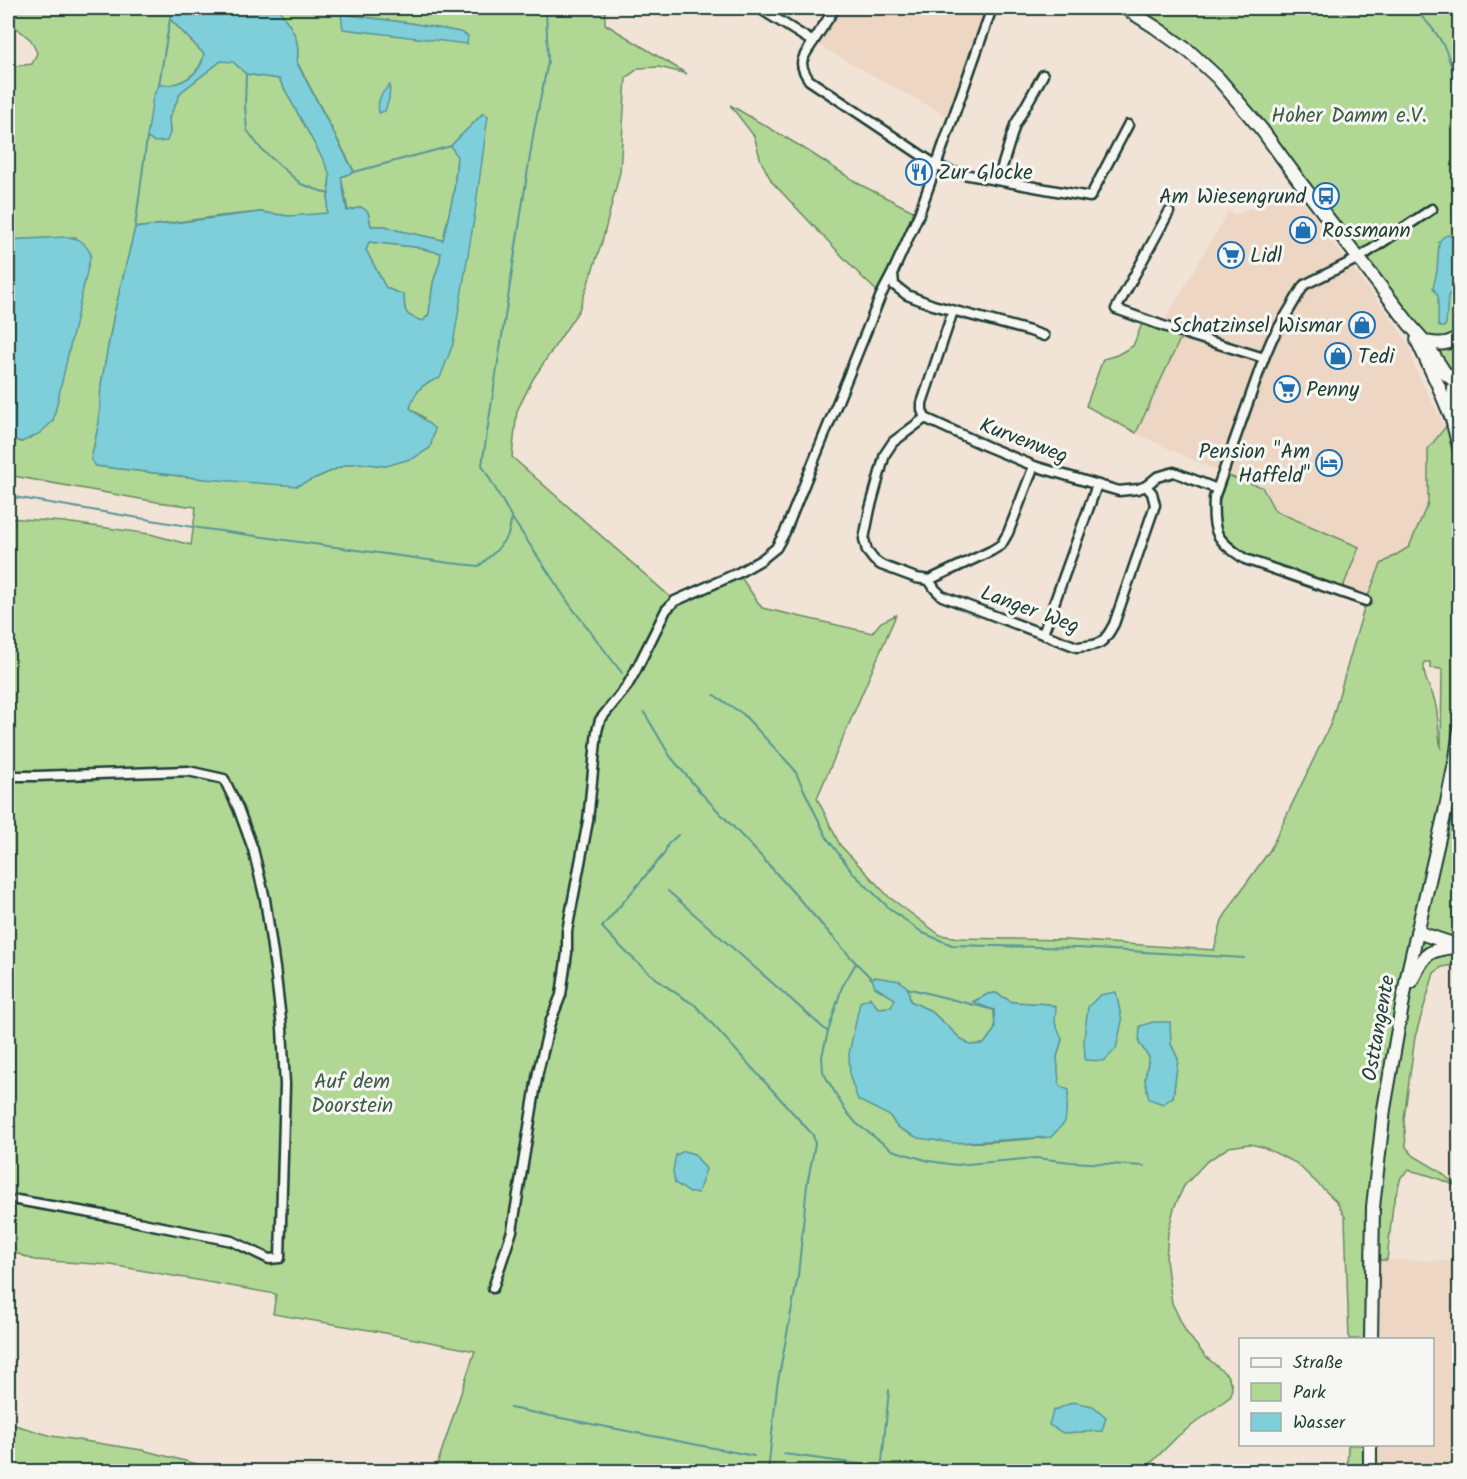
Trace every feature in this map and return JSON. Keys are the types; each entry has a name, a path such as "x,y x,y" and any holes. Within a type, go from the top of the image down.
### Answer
{"main road":[{"path":"1125,8 1190,52 1218,78 1262,130 1410,326 1425,342 1445,373 1458,380 1453,392 1454,398 1460,405"},
{"path":"1410,326 1452,419 1460,451"},
{"path":"1425,342 1446,344 1460,335"},
{"name":"Osttangente","path":"1371,1338 1373,1207 1384,1109 1417,932 1446,812 1460,729"},
{"path":"1417,932 1460,946"},
{"path":"1404,996 1423,958 1436,949 1460,946"},
{"path":"1370,1446 1370,1472"}],"street":[{"path":"759,8 813,42"},
{"path":"835,8 802,60 802,69 810,80 936,165 952,172 1090,197 1128,125"},
{"path":"493,1288 512,1231 538,1072 550,1023 561,996 567,953 567,931 588,820 600,720 627,686 666,610 675,601 738,573 761,560 776,548 785,532 881,295 919,214 992,8"},
{"path":"998,180 1015,125 1042,75"},
{"path":"1366,601 1245,559 1228,548 1217,534 1213,515 1214,498 1272,339 1304,285 1359,258 1432,209"},
{"path":"1169,212 1116,309 1264,358"},
{"path":"893,272 894,285 907,295 953,311 1044,336"},
{"path":"925,418 922,403 953,311"},
{"name":"Kurvenweg","path":"925,418 1034,466 1097,485 1119,490 1138,489 1157,477 1174,472 1217,489"},
{"name":"Langer Weg","path":"925,418 893,442 885,454 864,539 867,551 881,565 916,578 929,580 1001,545 1008,533 1034,466"},
{"path":"1043,634 1097,485"},
{"name":"Langer Weg","path":"929,580 942,596 1077,647 1100,644 1114,624 1155,505 1152,493 1146,486"},
{"path":"8,776 188,771 224,779 238,808 253,849 265,899 282,1028 285,1085 280,1258 269,1259 232,1241 17,1200"}],"shaded area":[{"path":"835,8 992,8 952,119 813,42"},
{"path":"1295,190 1397,326 1409,346 1415,368 1445,428 1428,449 1428,503 1409,547 1381,564 1366,601 1341,592 1358,547 1275,511 1262,487 1217,471 1136,433 1185,328 1165,320 1228,212 1235,215"},
{"path":"1371,1260 1459,1261 1459,1471 1370,1472 1370,1446 1434,1446 1434,1338 1371,1338"}],"green space":[{"path":"8,8 171,8 170,19 204,54 194,74 181,82 159,86 153,97 170,133 169,118 181,92 221,61 233,61 246,74 279,79 330,174 327,214 289,216 260,212 135,228 114,314 101,385 99,422 91,460 96,466 205,479 316,478 345,465 359,463 386,466 424,418 410,408 413,397 425,383 488,116 483,113 451,146 457,156 454,192 443,240 386,226 371,226 368,212 361,207 348,211 341,177 354,171 297,62 296,39 278,8 605,8 605,24 687,74 659,67 639,68 626,78 620,172 602,242 579,310 533,379 517,411 512,457 675,601 738,573 762,608 872,633 881,622 896,615 817,798 840,845 889,897 940,935 960,938 1067,940 1214,950 1222,920 1270,850 1331,723 1366,601 1381,564 1409,547 1428,503 1428,449 1452,419 1410,325 1218,78 1125,8 1459,8 1459,964 1442,967 1434,973 1415,1037 1404,1119 1406,1147 1414,1156 1438,1170 1457,1186 1409,1170 1401,1177 1393,1205 1387,1260 1372,1260 1371,1338 1349,1338 1345,1217 1337,1202 1296,1163 1263,1147 1250,1144 1229,1147 1206,1162 1184,1186 1174,1208 1168,1233 1166,1260 1172,1303 1186,1332 1205,1356 1227,1375 1232,1386 1231,1396 1178,1436 1143,1471 435,1471 475,1351 273,1314 276,1294 111,1265 34,1260 8,1250 8,518 64,522 150,534 191,545 196,507 8,475 8,438 22,442 76,237 8,240 8,67 32,64 37,53 31,40 8,21","holes":["341,14 410,23 460,32","1424,662 1430,662 1430,668 1442,669 1441,749 1436,708 1426,679","875,987 908,988 910,1001 931,1011 970,1045 984,1044 995,1029 994,1010 974,1001 996,993 1012,1002 1049,1004 1062,1039 1057,1057 1061,1087 1051,1137 994,1142 950,1142 912,1135 897,1126 890,1116 870,998 878,1008 891,1007 896,999","1171,1044 1178,1059 1173,1097 1145,1080 1149,1057"]},
{"path":"730,105 861,185 919,214 881,295 772,182 761,161 754,136"},
{"path":"369,242 415,247 441,253 433,283 429,314 423,321 407,313 404,306 404,295 386,288 366,250"},
{"path":"1144,319 1183,333 1136,433 1086,406 1103,359 1117,355 1133,346"},
{"path":"1223,474 1262,487 1275,511 1359,547 1341,592 1228,548 1213,515"},
{"path":"8,1423 52,1436 142,1450 209,1467 209,1471 8,1471"},
{"path":"1348,1446 1370,1446 1370,1471 1347,1472"}],"water":[{"path":"171,8 278,8 296,39 297,63 354,172 341,177 347,211 361,207 368,212 371,226 386,226 443,240 454,192 457,157 451,146 483,113 488,116 453,344 440,378 420,388 410,408 435,429 430,448 414,458 386,466 359,463 345,465 297,486 205,479 96,466 91,460 99,422 101,385 114,314 135,228 260,212 289,216 327,213 330,175 279,79 246,74 233,62 221,61 181,92 169,118 170,133 167,141 155,142 147,138 153,97 159,85 174,84 194,74 204,54 170,19","holes":["369,242 415,247 441,253 433,283 429,314 423,321 407,313 404,306 404,295 386,288 366,250"]},
{"path":"341,14 460,32 468,36 467,44 343,29"},
{"path":"390,85 385,111 379,113 380,98"},
{"path":"1448,235 1453,237 1455,243 1455,288 1448,296 1446,324 1440,327 1438,325 1438,296 1433,288 1439,242"},
{"path":"65,237 81,241 91,254 53,421 40,433 22,442 8,438 8,240"},
{"path":"875,977 900,981 908,988 910,1001 931,1011 970,1045 984,1044 995,1029 994,1010 973,1002 988,994 996,993 1012,1002 1049,1004 1056,1007 1055,1023 1062,1039 1057,1057 1059,1084 1069,1090 1065,1122 1051,1137 955,1143 918,1138 897,1127 890,1116 858,1100 850,1077 849,1054 860,1002 870,998 878,1008 891,1007 895,999 875,987 872,979"},
{"path":"1116,992 1122,1021 1116,1049 1104,1061 1085,1060 1084,1038 1088,1007 1100,995"},
{"path":"1153,1022 1170,1022 1171,1044 1178,1059 1173,1097 1163,1104 1149,1099 1145,1080 1149,1057 1139,1043 1140,1026"},
{"path":"684,1151 694,1154 706,1169 698,1193 690,1193 675,1183 673,1171 676,1155"},
{"path":"1073,1402 1093,1406 1106,1417 1102,1431 1063,1433 1049,1425 1053,1411"}],"waterway":[{"path":"546,8 548,62 534,130 482,465 512,518 570,605 622,673"},
{"path":"1413,8 1433,29 1446,51 1453,73 1460,117"},
{"path":"159,85 170,19"},
{"path":"246,74 247,130 261,149 301,184 329,194"},
{"path":"135,228 147,138"},
{"path":"354,172 451,146"},
{"path":"8,496 199,528 479,566 496,551 508,535 512,518"},
{"path":"714,695 743,714 794,769 827,838 853,873 890,909 923,933 952,945 1078,948 1244,958"},
{"path":"644,712 670,756 701,793 872,979"},
{"path":"678,835 668,844 664,854 602,927 646,970 695,1005 813,1135 815,1144 807,1185 798,1276 777,1386 768,1472"},
{"path":"668,891 828,1032"},
{"path":"856,963 842,987 828,1032 822,1056 823,1072 845,1110 857,1124 892,1150 929,1161 956,1165 1036,1158 1144,1166"},
{"path":"907,988 994,1010"},
{"path":"881,1472 889,1390"},
{"path":"510,1408 754,1456"},
{"path":"784,1454 881,1467"}],"place":[{"name":"Zur Glocke","path":"919,172"},
{"name":"Am Wiesengrund","path":"1326,196"},
{"name":"Rossmann","path":"1303,230"},
{"name":"Lidl","path":"1231,255"},
{"name":"Schatzinsel Wismar","path":"1362,325"},
{"name":"Tedi","path":"1338,356"},
{"name":"Penny","path":"1287,389"},
{"name":"Pension \"Am Haffeld\"","path":"1329,463"}],"park label":[{"name":"Hoher Damm e.V.","path":"1349,115"},
{"name":"Auf dem Doorstein","path":"352,1093"}]}
